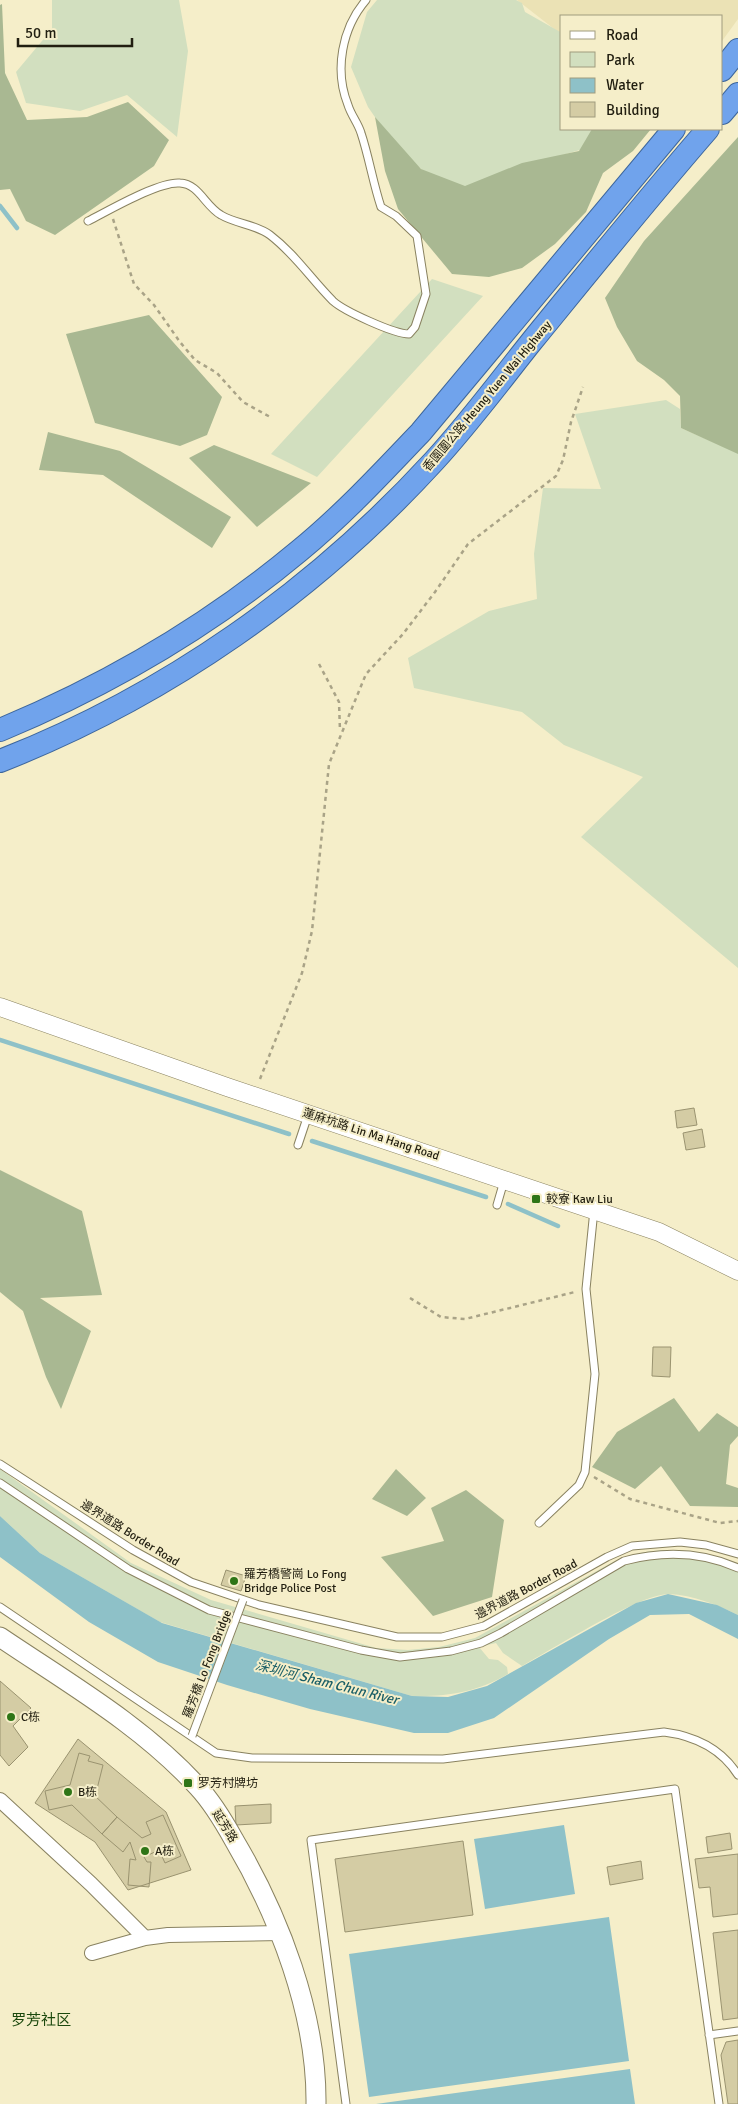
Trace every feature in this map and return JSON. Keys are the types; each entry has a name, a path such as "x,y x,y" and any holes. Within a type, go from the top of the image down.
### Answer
{"highway":[{"path":"723,69 738,50"},
{"path":"723,112 738,94"},
{"path":"0,730 80,694 175,640 262,581 321,532 428,425 673,130"},
{"name":"香園圍公路 Heung Yuen Wai Highway","path":"0,761 92,720 194,663 276,606 344,550 403,494 447,447 707,130"}],"main road":[{"name":"延芳路","path":"0,1637 133,1729 172,1761 199,1788 219,1814 244,1856 280,1933 304,2013 312,2058 316,2104"}],"street":[{"name":"蓮麻坑路 Lin Ma Hang Road","path":"0,1007 659,1232 738,1271"},
{"path":"0,1800 91,1884 145,1938"},
{"path":"92,1953 145,1938 168,1935 280,1933"}],"lane":[{"path":"88,221 153,190 177,182 188,184 220,214 258,228 268,234 309,272 334,302 389,330 409,334 415,327 426,294 418,236 396,216 381,208 370,175 361,132 348,105 342,86 341,62 345,38 353,18 366,0"},
{"path":"298,1145 309,1114"},
{"path":"497,1205 504,1179"},
{"path":"539,1523 579,1485 584,1472 595,1374 586,1289 594,1210"},
{"name":"邊界道路 Border Road","path":"0,1464 170,1572 214,1592 382,1635 409,1639 463,1633 493,1622 608,1557 632,1546 680,1542 706,1545 738,1554"},
{"path":"0,1483 128,1569 208,1610 361,1650 400,1657 451,1651 481,1643 501,1634 624,1561 668,1554 700,1556 738,1568"},
{"name":"羅芳橋 Lo Fong Bridge","path":"192,1736 243,1600"},
{"path":"0,1607 216,1753 252,1758 443,1759 664,1732 684,1734 702,1741 720,1753 738,1775"},
{"path":"346,2104 311,1840 675,1789 719,2104"},
{"path":"709,2036 738,2032"}],"path":[{"path":"109,210 134,284 154,305 195,360 217,373 243,402 272,418"},
{"path":"260,1079 302,974 312,931 328,764 366,674 436,592 468,544 556,476 563,460 571,422 584,388"},
{"path":"319,664 339,702 340,732"},
{"path":"410,1298 441,1317 464,1319 586,1289"},
{"path":"584,1472 630,1498 720,1524 738,1521"}],"shaded area":[{"path":"517,0 738,0 738,19 723,40 723,15 560,15 560,33"}],"green space":[{"path":"52,0 179,0 188,51 177,137 127,95 80,111 26,103 16,72 52,29"},
{"path":"377,0 516,0 522,3 525,12 560,32 560,130 592,130 583,149 522,167 465,190 426,173 397,149 368,107 351,67 367,12"},
{"path":"2,4 5,73 27,120 87,117 128,102 169,140 154,166 55,235 26,221 10,189 0,190 0,5"},
{"path":"375,117 421,169 465,186 522,163 579,151 591,130 650,130 633,151 603,173 586,212 555,244 522,268 489,277 452,274 398,209 385,171"},
{"path":"738,137 738,454 681,428 680,396 664,380 637,361 617,327 605,298 644,241"},
{"path":"432,279 483,296 317,477 271,454"},
{"path":"149,315 222,397 207,435 180,446 95,423 66,334"},
{"path":"666,400 680,409 681,428 738,453 738,968 581,837 643,777 564,745 522,712 414,688 408,658 489,611 537,599 534,554 543,488 601,489 575,414"},
{"path":"48,432 120,451 231,517 212,548 103,475 39,470"},
{"path":"214,445 311,483 257,527 189,458"},
{"path":"0,1170 82,1211 102,1295 40,1298 91,1331 61,1409 46,1377 23,1311 0,1292"},
{"path":"674,1398 699,1432 717,1413 738,1427 738,1436 730,1445 726,1484 738,1488 738,1507 690,1506 661,1466 635,1489 592,1467 617,1432"},
{"path":"0,1469 131,1563 211,1600 376,1648 408,1650 439,1647 475,1638 613,1562 629,1556 660,1550 691,1552 738,1564 738,1615 696,1598 669,1594 656,1596 618,1612 522,1666 503,1653 496,1643 479,1647 489,1659 498,1660 507,1667 508,1674 485,1685 462,1692 437,1696 412,1696 160,1622 40,1553 0,1516"},
{"path":"396,1469 426,1498 407,1516 372,1499"},
{"path":"466,1490 504,1520 492,1597 433,1616 381,1557 444,1541 431,1508"}],"water":[{"name":"深圳河 Sham Chun River","path":"0,1516 40,1553 162,1623 412,1696 448,1697 487,1686 636,1603 668,1594 717,1605 738,1615 738,1639 689,1614 650,1615 609,1639 494,1718 448,1733 414,1733 310,1709 227,1685 158,1662 89,1622 0,1557"},
{"path":"564,1825 575,1894 485,1909 474,1839"},
{"path":"609,1917 629,2061 369,2097 349,1954"},
{"path":"630,2069 635,2104 376,2104"}],"building":[{"path":"694,1108 697,1125 677,1128 675,1111"},
{"path":"702,1129 705,1147 686,1150 683,1133"},
{"path":"653,1347 671,1347 670,1377 652,1376"},
{"name":"羅芳橋警崗 Lo Fong Bridge Police Post","path":"226,1570 246,1576 241,1591 221,1585"},
{"name":"C栋","path":"0,1681 31,1708 13,1726 28,1747 9,1766 0,1755"},
{"path":"78,1739 166,1812 191,1870 128,1890 95,1842 35,1803"},
{"name":"B栋","path":"79,1753 90,1756 88,1761 103,1765 97,1789 93,1788 92,1793 117,1817 102,1834 72,1805 49,1810 45,1791 70,1785"},
{"path":"271,1804 271,1823 236,1825 235,1806"},
{"name":"A栋","path":"163,1815 181,1856 165,1863 159,1850 144,1857 147,1862 151,1862 149,1887 128,1885 130,1859 136,1860 130,1842 123,1852 102,1834 117,1817 142,1838 151,1834 146,1822"},
{"path":"730,1833 732,1849 708,1853 706,1837"},
{"path":"463,1841 473,1915 345,1932 335,1859"},
{"path":"738,1854 738,1914 713,1917 710,1887 699,1888 695,1859"},
{"path":"641,1861 643,1879 610,1885 607,1867"},
{"path":"738,1930 738,2018 723,2020 713,1933"},
{"path":"738,2040 738,2104 728,2104 721,2055 726,2042"}],"waterway":[{"path":"0,206 17,228"},
{"path":"0,1040 289,1134"},
{"path":"312,1141 486,1197"},
{"path":"508,1204 558,1226"}],"place":[{"name":"較寮 Kaw Liu","path":"536,1199"},
{"name":"羅芳橋警崗 Lo Fong Bridge Police Post","path":"234,1581"},
{"name":"C栋","path":"11,1717"},
{"name":"罗芳村牌坊","path":"188,1783"},
{"name":"B栋","path":"68,1792"},
{"name":"A栋","path":"145,1851"}],"district":[{"name":"罗芳社区","path":"41,2020"}]}
